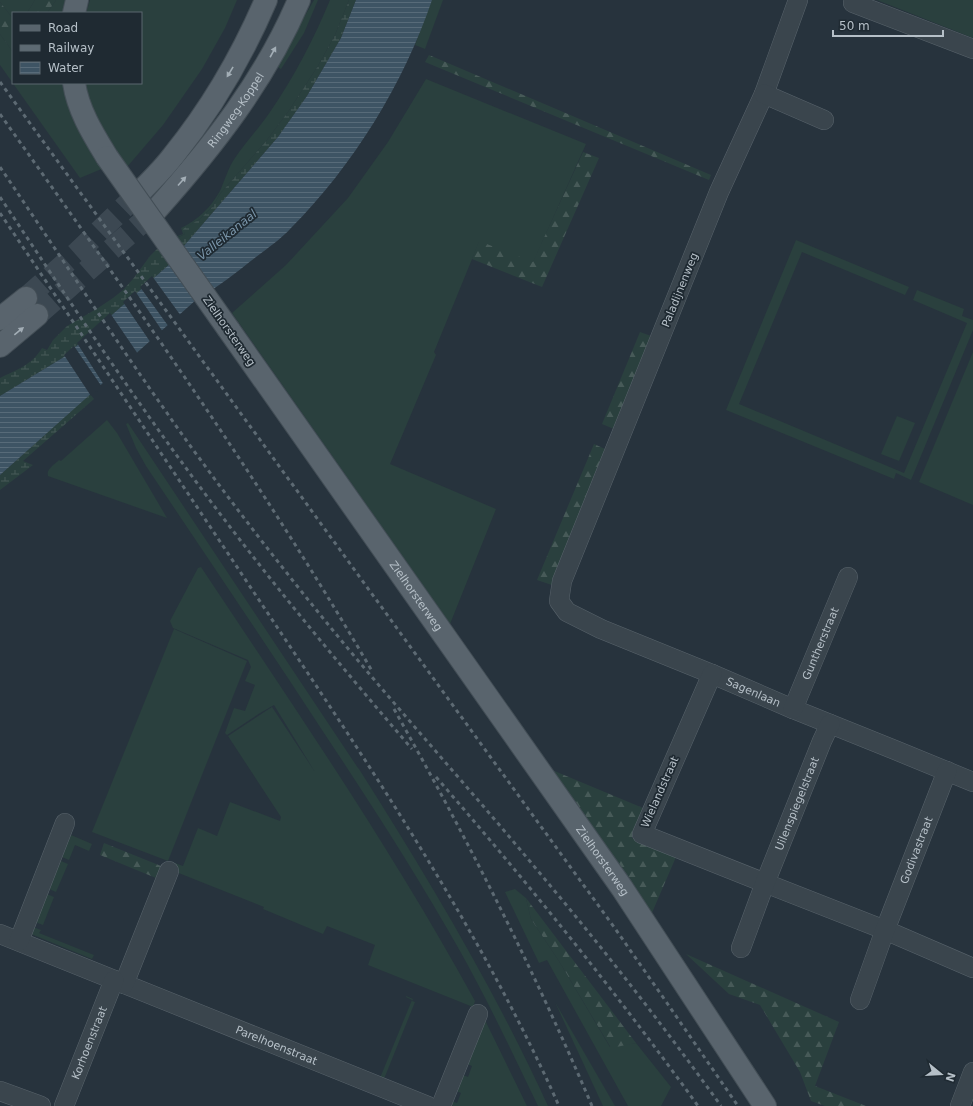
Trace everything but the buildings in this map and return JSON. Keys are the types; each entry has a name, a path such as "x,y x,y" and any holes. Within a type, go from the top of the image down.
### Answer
{"main road":[{"path":"74,12 77,0"},
{"name":"Ringweg-Koppel","path":"142,190 172,157 197,124 239,58 266,0"},
{"name":"Ringweg-Koppel","path":"156,210 219,135 251,89 274,52 299,0"},
{"name":"Zielhorsterweg","path":"74,84 87,123 107,157 622,888 765,1106"},
{"path":"0,319 31,307 0,346"}],"street":[{"name":"Paladijnenweg","path":"562,581 719,192 764,94 798,0"},
{"path":"853,3 973,49"},
{"path":"764,94 824,120"},
{"name":"Guntherstraat","path":"793,710 848,577"},
{"name":"Sagenlaan","path":"562,581 558,601 567,612 601,629 712,674 793,710 973,782"},
{"name":"Wielandstraat","path":"712,674 642,834 885,930 973,968"},
{"name":"Uilenspiegelstraat","path":"765,883 822,740 830,724"},
{"name":"Godivastraat","path":"885,930 947,771"},
{"path":"19,941 65,823"},
{"path":"119,982 169,871"},
{"path":"741,948 765,883"},
{"path":"860,1000 885,930"},
{"name":"Parelhoenstraat","path":"0,934 119,982 395,1100 428,1106"},
{"name":"Korhoenstraat","path":"64,1106 119,982"},
{"path":"441,1106 478,1014"},
{"path":"960,1106 973,1072"},
{"path":"0,1091 41,1106"}],"green space":[{"path":"0,0 35,0 28,12 12,12 12,18"},
{"path":"35,0 56,0 48,12 28,12"},
{"path":"56,0 69,0 66,12 48,12"},
{"path":"90,0 237,0 225,28 202,69 163,125 127,167 101,127 91,106 85,84 142,84 142,12 86,12"},
{"path":"314,0 318,0 304,33 281,69 276,66"},
{"path":"330,0 349,0 335,35 318,66 288,112 267,140 220,194 213,206 200,219 184,229 185,234 176,238 175,237 183,234 181,228 198,217 208,208 220,191 228,170 239,152 279,99 310,43"},
{"path":"349,0 356,0 341,38 307,96 278,137 183,247 171,263 64,357 0,396 0,378 29,363 42,348 47,350 53,340 67,326 98,308 123,290 158,248 185,234 183,229 200,219 213,206 220,194 267,140 288,112 318,66 335,35"},
{"path":"431,0 443,0 425,49 415,45"},
{"path":"877,0 973,0 973,38"},
{"path":"0,2 12,18 12,51 0,34"},
{"path":"0,34 12,51 12,82 0,65"},
{"path":"429,55 711,175 709,180 425,62"},
{"path":"426,79 586,144 533,263 479,242 434,352 436,355 390,464 496,509 450,624 232,313 286,265 348,198 388,142"},
{"path":"13,84 65,84 104,168 80,178"},
{"path":"583,152 599,158 542,287 472,259 479,241 533,262"},
{"path":"796,240 909,287 905,295 802,252 739,404 904,473 967,323 913,300 917,290 964,309 962,316 973,320 973,330 911,480 896,473 894,479 726,410"},
{"path":"640,332 651,336 614,429 602,424"},
{"path":"973,352 973,505 919,482"},
{"path":"90,394 94,399 23,461 33,465 0,490 0,475"},
{"path":"897,416 915,423 899,461 881,454"},
{"path":"107,420 117,433 167,518 48,476 48,471 53,465 59,460 61,461"},
{"path":"128,423 359,769 410,851 483,976 548,1106 538,1106 480,989 460,951 427,895 358,784 146,466 136,448 126,424"},
{"path":"594,444 605,449 553,579 552,585 537,580"},
{"path":"201,567 343,781 411,890 475,1001 473,1007 368,965 375,945 327,926 323,934 263,909 264,907 166,868 169,861 183,866 198,828 217,836 230,802 280,821 281,817 228,736 272,707 315,772 274,705 227,735 225,733 234,708 245,711 255,685 245,681 251,667 248,660 173,628 170,621 198,568"},
{"path":"174,629 247,661 168,861 92,832"},
{"path":"552,770 643,808 632,838 676,857 651,915"},
{"path":"71,835 92,844 89,851 75,845 69,860 62,857"},
{"path":"104,843 166,868 156,878 100,855"},
{"path":"61,861 68,864 56,892 49,889"},
{"path":"515,889 526,898 531,919 559,961 610,1047 636,1043 671,1087 661,1106 628,1106 547,960 539,963 505,892"},
{"path":"47,894 54,897 43,925 35,922"},
{"path":"526,898 636,1043 611,1048 559,961 531,919"},
{"path":"33,927 41,930 39,933 94,955 92,959 31,934"},
{"path":"686,954 839,1022 815,1086 866,1106 825,1106 811,1101 800,1072 760,1005 729,994"},
{"path":"406,996 413,999 412,1001 415,1002 384,1079 380,1078 412,1000"},
{"path":"555,1002 615,1106 603,1106"},
{"path":"482,1014 527,1106 445,1106 447,1100 457,1103 461,1093 452,1089 458,1073 468,1077 472,1066 462,1062"}],"water":[{"name":"Valleikanaal","path":"356,0 432,0 407,62 391,92 374,122 335,178 314,204 283,236 227,279 197,299 0,475 0,396 64,357 171,263 183,247 278,137 307,96 341,38"}],"pier":[{"path":"152,276 181,316 169,327 140,287"},
{"path":"135,291 163,332 151,343 123,302"},
{"path":"110,313 138,354 104,385 77,343"},
{"path":"74,346 102,387 91,396 64,355"}],"tunnel":[{"path":"26,298 78,252 142,190"},
{"path":"37,315 156,210"}],"railway":[{"path":"0,82 614,927 738,1106"},
{"path":"0,114 145,319 239,457 329,599 372,671"},
{"path":"0,167 114,337 200,459 250,526 345,645 585,928 632,987 721,1106"},
{"path":"0,197 121,377 197,483 302,618 412,749"},
{"path":"0,213 316,685 428,860 464,920 497,981 559,1106"},
{"path":"394,709 448,806 499,905 547,1005 592,1106"},
{"path":"436,777 571,938 667,1063 698,1106"}]}
